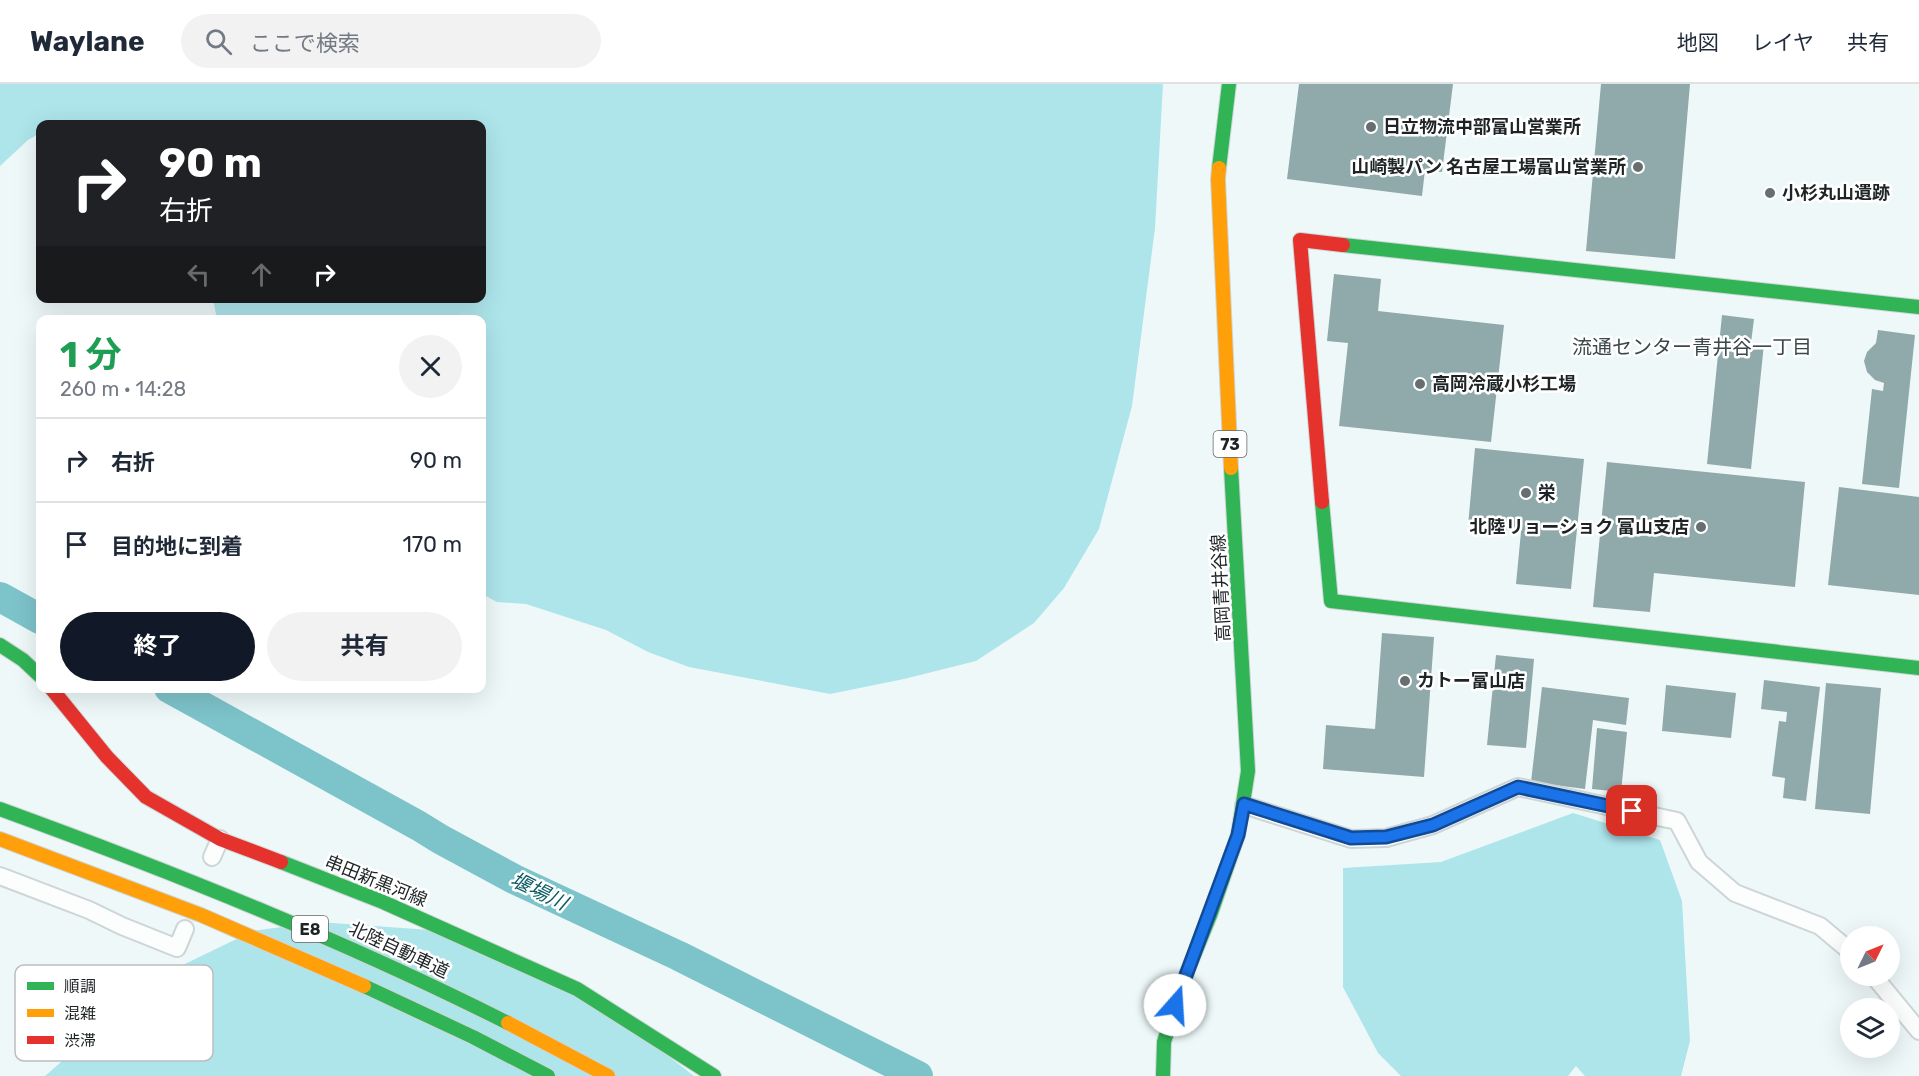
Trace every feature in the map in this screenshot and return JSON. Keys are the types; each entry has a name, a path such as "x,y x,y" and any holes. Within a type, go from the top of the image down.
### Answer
{"main road":[{"name":"高岡青井谷線","path":"1163,1076 1164,1042 1181,987 1238,835 1248,771 1225,361 1218,179 1229,84"},
{"path":"1919,308 1300,240 1331,601 1919,668"},
{"path":"0,645 23,660 36,672"},
{"name":"串田新黒河線","path":"55,693 106,757 146,797 220,839 383,902 577,989 714,1076"},
{"name":"北陸自動車道","path":"0,809 267,910 360,951 527,1032 608,1076"},
{"name":"E8","path":"0,839 145,892 254,936 445,1023 548,1076"}],"street":[{"path":"1244,804 1351,838 1386,837 1433,825 1518,787 1677,821 1699,862 1735,893 1820,926 1840,943"},
{"path":"212,857 220,839"},
{"path":"0,876 89,910 177,948 185,929"},
{"path":"1882,986 1919,1031"}],"shaded area":[{"path":"0,84 1163,84 1155,228 1132,406 1099,529 1064,588 1034,623 976,661 830,694 689,667 648,652 606,630 526,604 497,602 486,596 486,315 216,315 214,303 486,303 486,120 36,120 36,135 0,166"},
{"path":"1573,813 1660,840 1682,901 1690,1041 1681,1076 1585,1076 1576,1066 1568,1076 1401,1076 1378,1053 1343,987 1343,868 1441,862"},
{"path":"319,922 430,930 610,1011 694,1076 45,1076 62,1061 213,1061 213,965 183,965 253,931"}],"building":[{"name":"日立物流中部富山営業所","path":"1299,84 1453,84 1442,172 1425,170 1422,196 1287,179"},
{"name":"山崎製パン 名古屋工場富山営業所","path":"1601,84 1690,84 1675,259 1586,251"},
{"name":"高岡冷蔵小杉工場","path":"1334,274 1381,279 1378,311 1504,325 1491,442 1339,426 1348,343 1327,341"},
{"path":"1722,315 1754,319 1751,343 1764,344 1751,469 1707,464"},
{"path":"1878,330 1915,335 1899,488 1862,484 1872,389 1883,391 1884,383 1875,380 1867,372 1864,361 1867,352 1876,343"},
{"name":"栄","path":"1475,448 1584,459 1571,589 1516,584 1521,532 1468,526"},
{"name":"北陸リョーショク 富山支店","path":"1607,462 1805,482 1795,587 1654,573 1650,612 1593,607"},
{"path":"1839,487 1919,497 1919,595 1828,585"},
{"name":"カトー富山店","path":"1382,633 1434,637 1424,777 1323,769 1326,725 1375,729"},
{"path":"1496,655 1534,659 1526,748 1487,745"},
{"path":"1764,680 1820,687 1806,801 1783,798 1785,778 1772,776 1779,721 1786,722 1787,712 1761,709"},
{"path":"1826,683 1881,688 1870,814 1815,809"},
{"path":"1666,685 1736,693 1731,738 1662,731"},
{"path":"1542,687 1629,698 1626,725 1593,720 1585,789 1531,782"},
{"path":"1597,728 1627,732 1621,792 1592,789"}],"waterway":[{"name":"堰場川","path":"0,597 36,617"},
{"name":"堰場川","path":"178,693 514,879 679,956 918,1076"}],"traffic: fast":[{"path":"1219,168 1229,84"},
{"path":"1343,245 1919,307"},
{"path":"1163,1076 1164,1042 1181,987 1211,913 1238,835 1248,771 1231,468"},
{"path":"1322,502 1331,601 1919,668"},
{"path":"0,645 23,660 36,672"},
{"path":"0,809 129,857 320,935 508,1023"},
{"path":"281,862 383,902 577,989 714,1076"},
{"path":"364,986 473,1037 548,1076"}],"traffic: slow":[{"path":"1219,168 1231,468"},
{"path":"0,839 201,915 364,986"},
{"path":"508,1023 608,1076"}],"traffic: jam":[{"path":"1322,502 1300,240 1343,245"},
{"path":"55,693 107,757 146,797 220,839 281,862"}],"place":[{"name":"日立物流中部富山営業所","path":"1371,127"},
{"name":"山崎製パン 名古屋工場富山営業所","path":"1638,167"},
{"name":"小杉丸山遺跡","path":"1770,193"},
{"name":"高岡冷蔵小杉工場","path":"1420,384"},
{"name":"栄","path":"1526,493"},
{"name":"北陸リョーショク 富山支店","path":"1701,527"},
{"name":"カトー富山店","path":"1405,681"}],"district":[{"name":"流通センター青井谷一丁目","path":"1692,347"}],"route":[{"path":"1175,1005 1238,835 1244,804 1351,838 1386,837 1433,825 1518,787 1632,811"}]}
